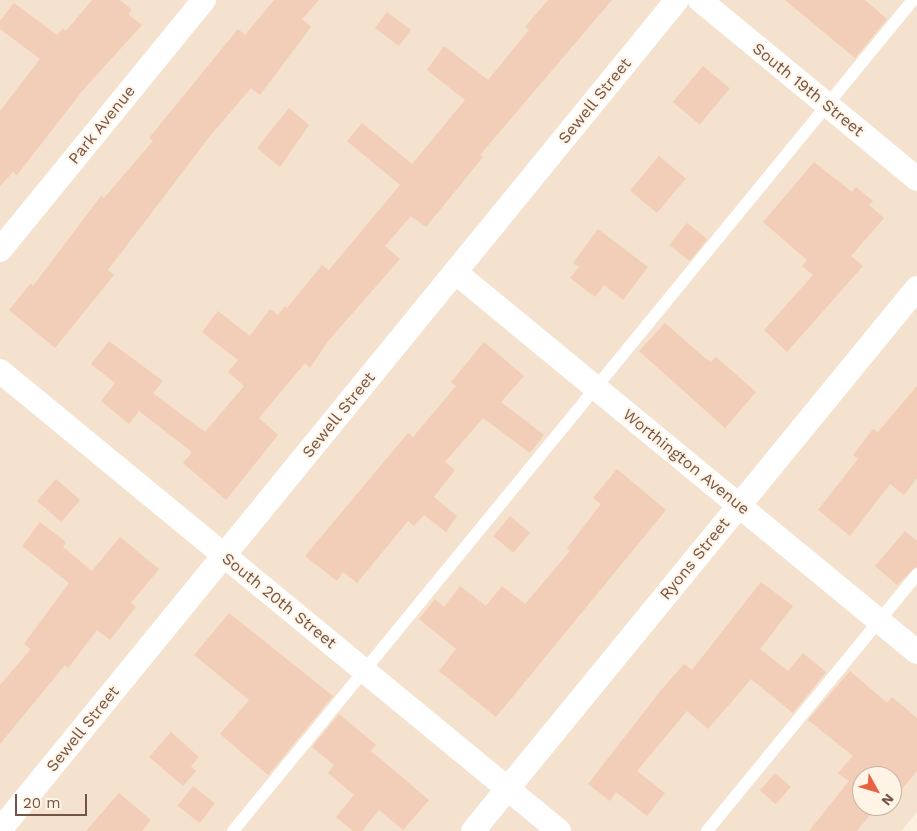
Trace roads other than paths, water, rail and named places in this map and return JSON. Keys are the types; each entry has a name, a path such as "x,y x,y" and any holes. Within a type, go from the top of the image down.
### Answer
{"street":[{"name":"Park Avenue","path":"0,250 204,0"},
{"name":"Sewell Street","path":"0,830 677,0"},
{"name":"South 19th Street","path":"700,0 917,179"},
{"name":"Worthington Avenue","path":"455,272 917,652"},
{"name":"Ryons Street","path":"473,831 917,288"},
{"name":"South 20th Street","path":"0,371 559,831"}],"lane":[{"path":"233,831 913,0"},
{"path":"707,831 917,574"}]}
